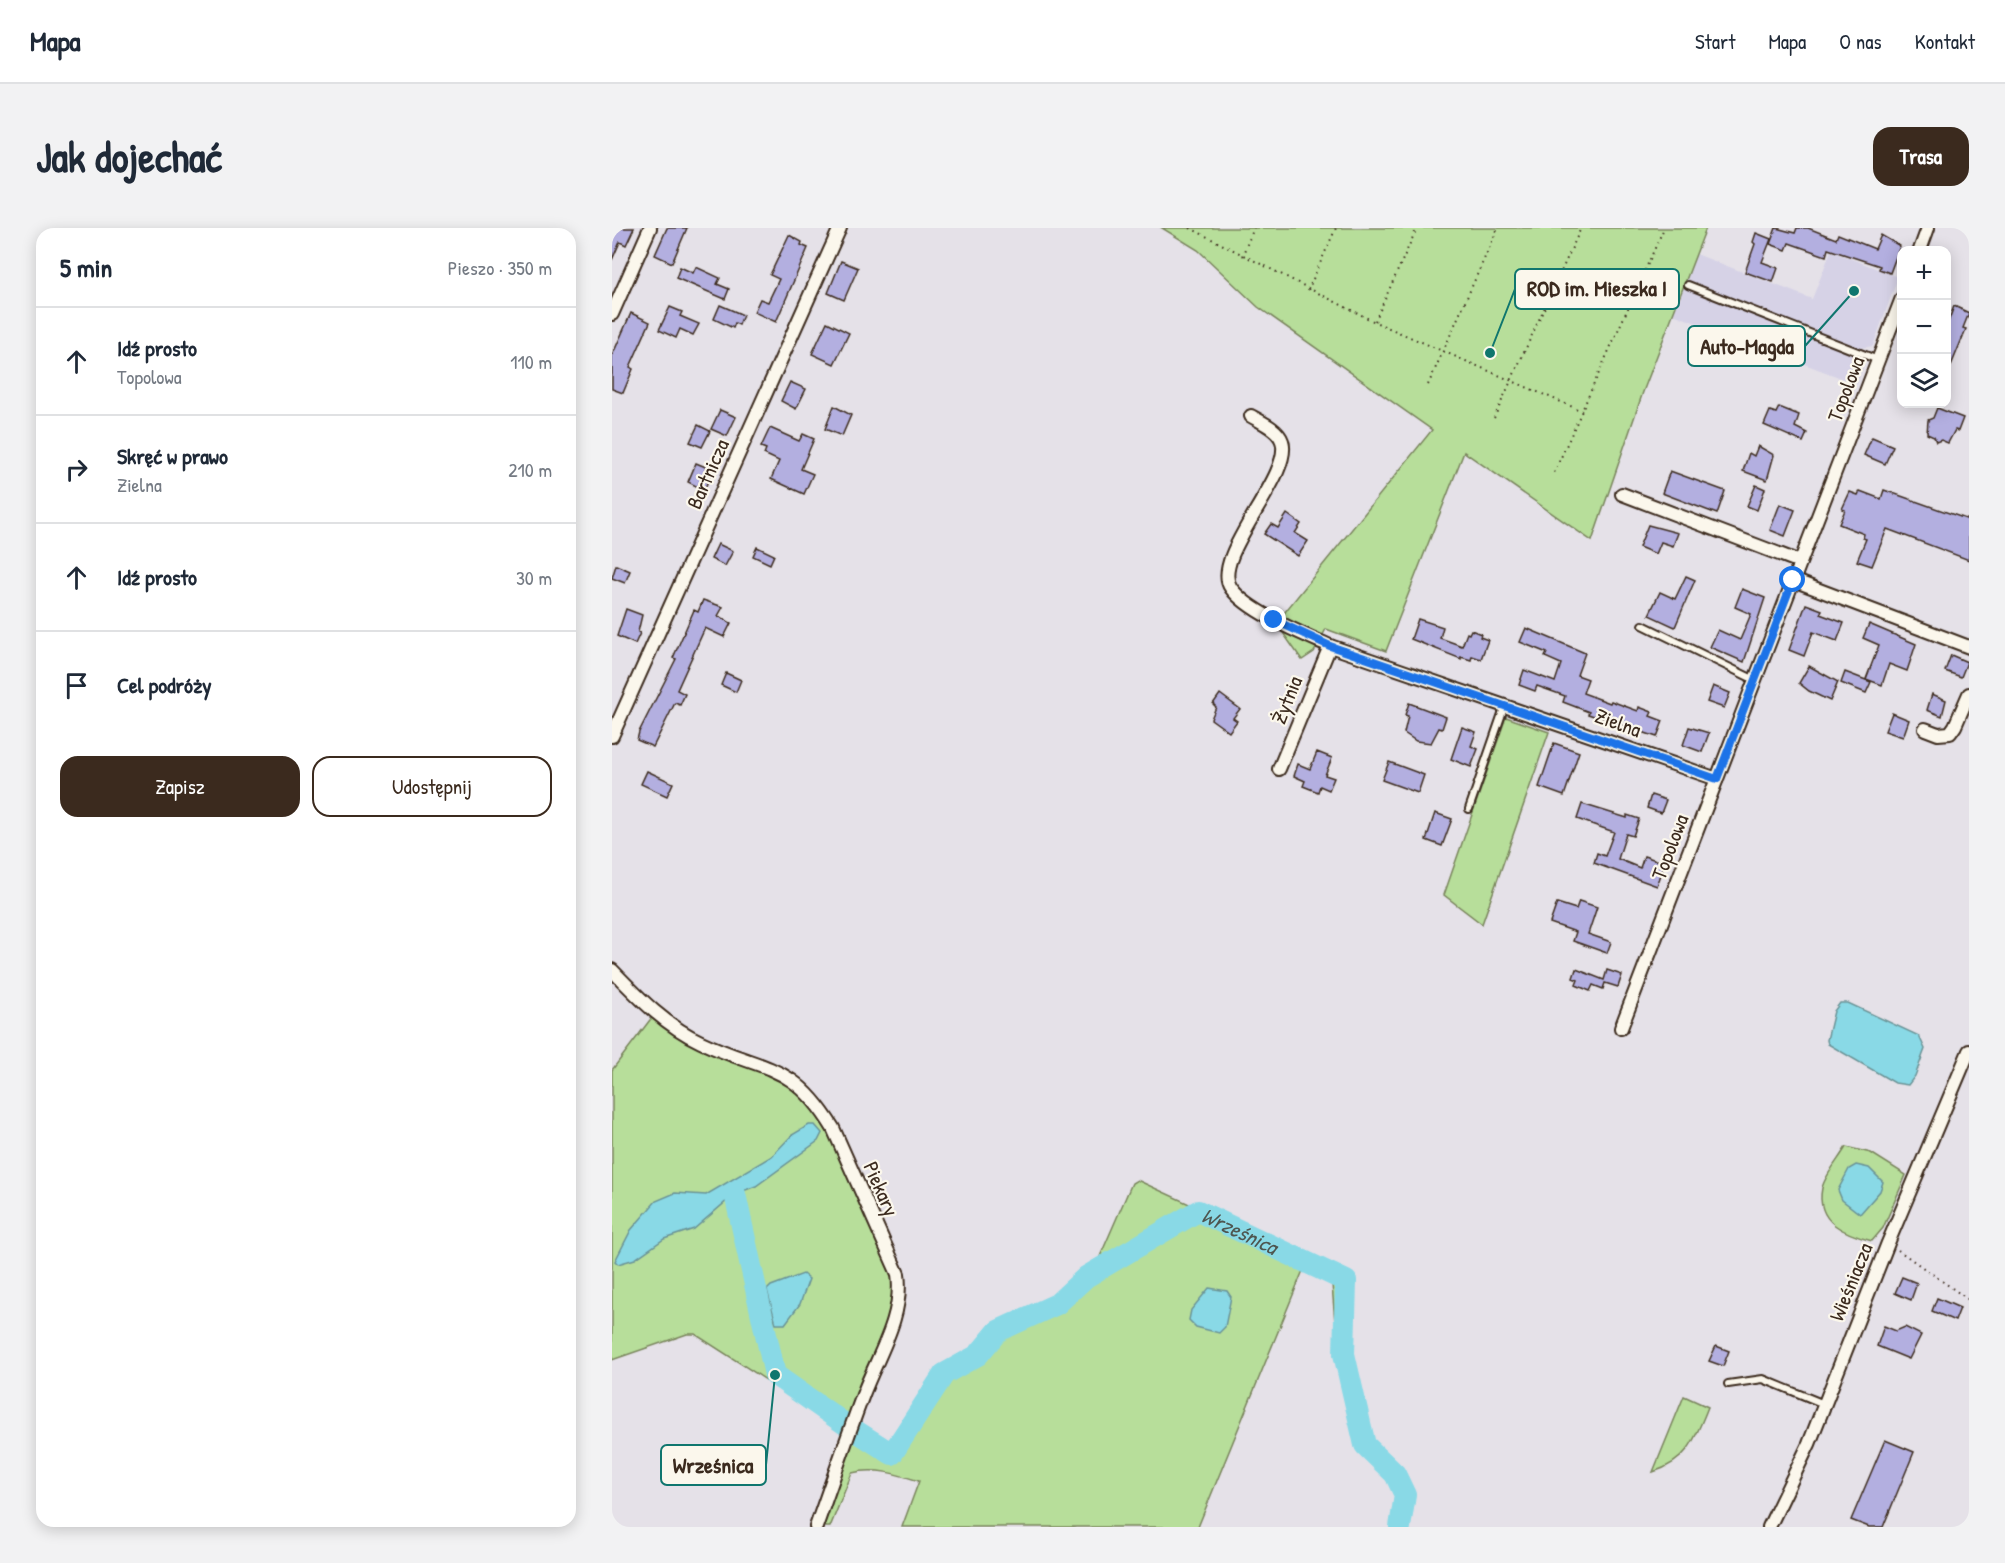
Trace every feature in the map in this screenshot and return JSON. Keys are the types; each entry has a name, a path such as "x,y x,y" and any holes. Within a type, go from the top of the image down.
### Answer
{"street":[{"path":"612,314 650,228"},
{"name":"Bartnicza","path":"612,736 840,228"},
{"path":"1921,246 1928,228"},
{"name":"Topolowa","path":"1621,1028 1901,300"},
{"name":"Zielna","path":"1251,416 1275,431 1282,440 1284,450 1270,485 1229,561 1230,587 1274,620 1330,646 1506,704 1717,779"},
{"path":"1622,494 1800,562"},
{"path":"1793,580 1969,647"},
{"name":"Żytnia","path":"1279,769 1330,646"},
{"path":"1925,729 1938,735 1950,733 1969,694"},
{"name":"Piekary","path":"612,970 674,1027 702,1043 768,1066 803,1088 832,1128 898,1274 900,1286 897,1303 884,1349 865,1389 816,1527"},
{"name":"Wieśniacza","path":"1769,1527 1809,1444 1888,1243 1969,1051"}],"lane":[{"path":"1688,285 1878,360"},
{"path":"1643,625 1755,680"},
{"path":"1469,809 1506,704"},
{"path":"1728,1384 1763,1379 1824,1404"}],"path":[{"path":"1190,228 1308,290 1375,322 1582,411"},
{"path":"1242,256 1254,228"},
{"path":"1308,290 1336,228"},
{"path":"1375,322 1417,228"},
{"path":"1428,385 1498,228"},
{"path":"1494,418 1581,228"},
{"path":"1554,472 1664,228"},
{"path":"1888,1243 1969,1300"}],"shaded area":[{"path":"1831,251 1897,277 1873,346 1861,348 1858,356 1864,364 1857,384 1673,314 1696,254 1812,299"}],"green space":[{"path":"1162,228 1706,228 1643,392 1592,541 1464,452 1386,651 1326,629 1314,652 1302,660 1276,623 1432,430 1258,307 1198,250"},
{"path":"1506,717 1549,732 1482,924 1444,895"},
{"path":"653,1016 783,1079 816,1110 831,1135 891,1271 893,1287 886,1328 845,1431 695,1334 687,1334 612,1360 612,1070"},
{"path":"1846,1147 1871,1153 1906,1175 1883,1228 1872,1241 1852,1235 1835,1225 1823,1210 1822,1188 1829,1172"},
{"path":"1137,1180 1348,1277 1348,1354 1368,1444 1399,1473 1409,1496 1404,1527 1397,1527 1402,1501 1399,1487 1357,1443 1338,1363 1332,1284 1304,1268 1198,1527 902,1527 919,1481 878,1471 861,1471 852,1473 830,1527 821,1527 856,1427 891,1449 942,1372 978,1351 995,1329 1041,1309 1039,1314 1048,1310 1103,1271 1095,1268 1132,1183"},
{"path":"1684,1396 1708,1407 1689,1447 1675,1462 1653,1472"}],"water":[{"path":"1840,1003 1848,1003 1919,1036 1925,1049 1915,1076 1908,1085 1895,1083 1828,1044 1834,1011"},
{"path":"809,1125 815,1125 822,1133 818,1141 756,1186 735,1194 694,1229 664,1239 635,1259 618,1264 615,1261 631,1230 656,1201 675,1193 706,1195 772,1156 792,1135"},
{"path":"1856,1165 1869,1168 1883,1182 1880,1191 1860,1214 1842,1200 1838,1190 1849,1169"},
{"path":"803,1274 809,1279 800,1304 785,1324 776,1324 767,1290 771,1286"},
{"path":"1209,1288 1227,1291 1231,1297 1225,1327 1219,1333 1196,1327 1189,1320 1191,1310"}],"building":[{"path":"612,228 634,228 626,245 620,242 612,260"},
{"path":"667,228 687,228 672,263 655,255"},
{"path":"1776,228 1795,233 1797,228 1808,228 1836,239 1838,234 1875,249 1881,235 1900,246 1897,246 1897,254 1890,273 1879,269 1880,266 1828,249 1826,256 1789,243 1786,250 1770,244"},
{"path":"1756,233 1771,239 1762,262 1778,268 1773,282 1745,272 1755,244 1753,242"},
{"path":"789,235 808,248 776,322 754,312 760,299 768,302 779,279 770,275"},
{"path":"841,261 858,268 844,300 828,293"},
{"path":"680,267 693,273 696,267 720,278 717,284 729,289 725,299 676,278"},
{"path":"720,305 743,315 739,325 735,323 733,328 714,319"},
{"path":"1954,306 1969,313 1963,328 1966,329 1951,366 1951,354 1951,314"},
{"path":"670,307 682,312 680,316 699,324 693,335 680,329 676,338 659,330"},
{"path":"631,313 650,322 630,367 633,369 623,393 612,389 612,356"},
{"path":"827,322 849,333 834,364 812,354"},
{"path":"790,382 806,389 796,409 781,401"},
{"path":"834,406 851,415 842,436 825,429"},
{"path":"1779,407 1799,415 1795,427 1807,433 1803,442 1764,425 1770,411 1776,413"},
{"path":"1937,408 1963,418 1958,431 1955,430 1948,443 1941,440 1936,442 1934,437 1927,434 1928,420 1933,418"},
{"path":"720,410 736,417 727,436 711,429"},
{"path":"698,425 710,431 702,447 690,442"},
{"path":"770,428 799,441 803,434 814,439 801,469 813,474 804,494 771,479 779,461 764,454 766,449 761,447"},
{"path":"1872,437 1893,446 1885,464 1864,455"},
{"path":"1758,446 1774,455 1767,480 1743,471 1749,453 1754,456"},
{"path":"696,463 713,470 704,490 688,482"},
{"path":"1670,471 1725,491 1717,514 1662,493"},
{"path":"1756,485 1765,489 1757,510 1747,506"},
{"path":"1884,490 1969,520 1969,560 1887,529 1872,566 1857,561 1866,539 1863,538 1864,534 1839,524 1845,510 1842,509 1850,492 1858,495 1860,491 1881,499"},
{"path":"1780,504 1795,510 1785,536 1770,530"},
{"path":"1287,514 1301,524 1295,533 1308,541 1298,556 1264,534 1271,524 1278,528"},
{"path":"1648,525 1678,533 1673,546 1661,542 1656,554 1639,547"},
{"path":"718,544 733,551 725,566 711,559"},
{"path":"757,547 774,555 770,564 753,556"},
{"path":"616,565 630,571 625,583 612,578"},
{"path":"1686,576 1695,580 1675,627 1649,615 1660,592 1675,599"},
{"path":"1742,589 1765,598 1744,662 1710,647 1718,630 1740,640 1751,614 1735,607"},
{"path":"703,600 723,607 718,616 731,623 724,637 705,628 677,690 685,694 680,705 675,703 653,747 637,740 639,732 676,659 673,658 694,610 698,612"},
{"path":"1806,604 1822,610 1820,614 1844,623 1837,641 1813,632 1804,656 1789,650"},
{"path":"626,609 642,615 638,632 640,633 635,644 617,636"},
{"path":"1418,619 1443,627 1440,638 1462,646 1467,633 1469,634 1471,630 1481,634 1480,637 1488,640 1481,659 1472,656 1471,660 1461,657 1461,659 1411,639"},
{"path":"1869,624 1916,644 1907,671 1889,664 1882,685 1866,679 1879,645 1863,638"},
{"path":"1526,628 1585,653 1577,675 1588,679 1583,693 1638,711 1639,707 1652,712 1650,716 1663,721 1657,737 1588,714 1589,712 1563,702 1565,696 1537,686 1535,691 1519,685 1524,670 1555,682 1561,664 1545,657 1547,653 1520,642"},
{"path":"1951,655 1967,662 1961,677 1945,671"},
{"path":"1809,666 1838,682 1830,701 1809,691 1799,683"},
{"path":"1845,672 1871,682 1866,693 1841,683"},
{"path":"726,673 741,680 736,692 721,685"},
{"path":"1713,686 1730,693 1724,708 1707,702"},
{"path":"1220,694 1240,709 1233,718 1237,721 1229,732 1211,719 1216,707 1213,704"},
{"path":"1932,694 1946,700 1942,716 1927,710"},
{"path":"1409,703 1446,717 1442,729 1439,728 1431,743 1416,741 1404,733 1408,716 1405,715"},
{"path":"1892,713 1909,720 1903,737 1885,731"},
{"path":"1462,727 1476,732 1471,746 1478,749 1471,767 1451,759"},
{"path":"1689,727 1709,733 1702,752 1683,745"},
{"path":"1554,743 1579,752 1564,796 1539,787"},
{"path":"1317,752 1332,758 1325,775 1334,778 1329,790 1320,786 1318,792 1303,786 1305,781 1294,776 1298,764 1310,769"},
{"path":"1389,762 1424,775 1418,793 1382,780"},
{"path":"647,771 673,783 667,796 641,784"},
{"path":"1651,795 1666,800 1661,813 1647,808"},
{"path":"1582,804 1627,818 1627,815 1639,819 1633,836 1626,834 1618,859 1640,868 1644,856 1665,863 1657,886 1594,863 1597,853 1605,856 1614,832 1577,819"},
{"path":"1435,813 1452,819 1442,846 1426,840"},
{"path":"1579,901 1597,907 1588,934 1611,942 1607,953 1573,941 1576,932 1550,923 1557,903 1576,909"},
{"path":"1576,969 1604,980 1607,970 1622,975 1618,987 1605,983 1603,989 1593,985 1590,991 1576,985 1578,980 1573,978"},
{"path":"1902,1277 1917,1283 1911,1300 1895,1293"},
{"path":"1937,1298 1960,1308 1955,1321 1932,1311"},
{"path":"1884,1326 1896,1331 1905,1327 1921,1335 1909,1359 1877,1346"},
{"path":"1716,1346 1729,1351 1723,1366 1709,1361"},
{"path":"1885,1440 1914,1452 1883,1527 1869,1527 1851,1520"}],"waterway":[{"name":"Wrześnica","path":"735,1194 775,1375 845,1424"},
{"name":"Wrześnica","path":"856,1431 892,1454 944,1374 978,1355 998,1331 1057,1304 1086,1277 1198,1211 1346,1281 1344,1354 1365,1445 1395,1474 1405,1495 1400,1527"}],"place":[{"name":"Auto-Magda","path":"1854,291"},
{"name":"ROD im. Mieszka I","path":"1490,353"},
{"name":"Wrześnica","path":"775,1375"}],"route":[{"path":"1274,620 1330,646 1506,704 1717,779 1793,580"}]}
